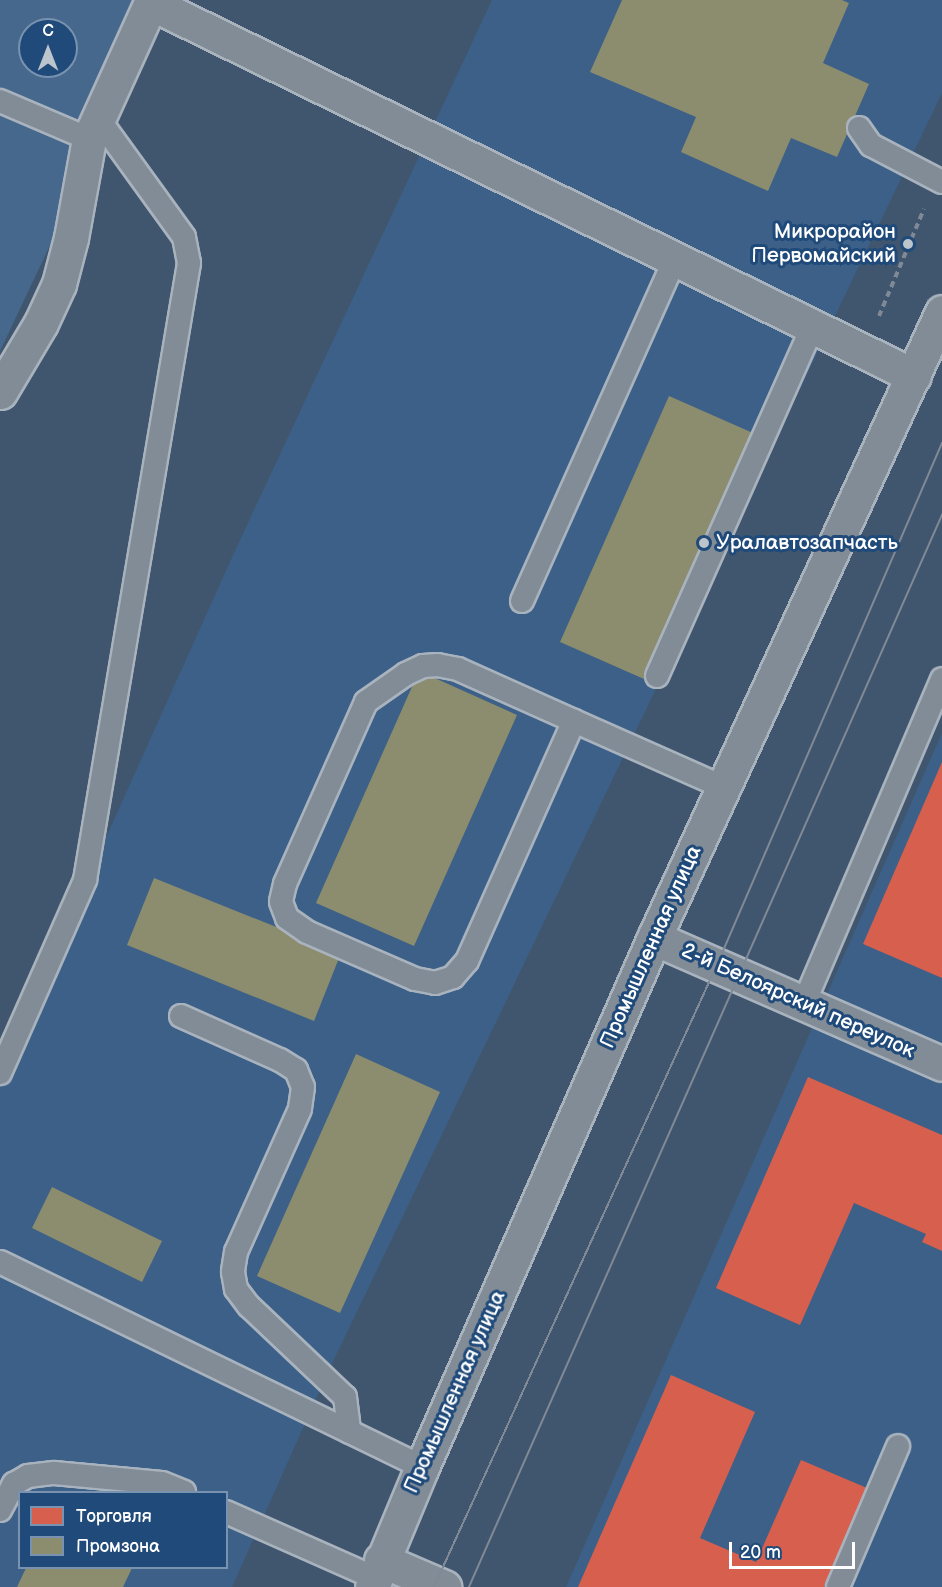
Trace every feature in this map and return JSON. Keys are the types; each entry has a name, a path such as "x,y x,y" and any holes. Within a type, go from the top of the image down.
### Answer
{"street":[{"path":"0,392 41,323 59,284 94,128 152,1 914,376"},
{"name":"Промышленная улица","path":"376,1575 654,938 942,312"},
{"name":"2-й Белоярский переулок","path":"654,938 942,1064"},
{"path":"376,1575 444,1587"}],"lane":[{"path":"0,100 94,128 184,237 189,263 86,880 0,1073"},
{"path":"859,128 871,145 939,181"},
{"path":"522,601 675,259"},
{"path":"657,676 813,326"},
{"path":"574,721 466,961 453,977 435,983 415,979 307,932 287,918 281,902 285,884 366,702 406,674 423,666 438,665 458,669 723,787"},
{"path":"804,1003 942,679"},
{"path":"181,1016 280,1060 296,1070 303,1087 300,1109 236,1252 233,1272 236,1289 249,1306 345,1397 349,1432"},
{"path":"0,1262 422,1467"},
{"path":"838,1587 898,1446"},
{"path":"0,1510 14,1484 28,1476 54,1473 162,1483 182,1491"},
{"path":"228,1513 376,1575"}],"path":[{"path":"861,350 876,323 939,181"}],"shaded area":[{"path":"0,0 166,0 0,351"},
{"path":"492,0 942,0 942,93 328,1372 232,1587 0,1587 0,1073 234,553"},
{"path":"942,733 942,1587 566,1587"}],"building: Торговля":[{"path":"942,762 942,978 863,944"},
{"path":"808,1077 942,1135 942,1251 922,1242 926,1234 854,1203 800,1325 716,1288"},
{"path":"671,1375 755,1412 700,1538 756,1562 801,1460 867,1488 824,1587 578,1587"}],"building: Промзона":[{"path":"622,0 842,0 849,3 823,63 869,84 837,157 791,138 768,191 681,152 696,117 590,72"},
{"path":"669,396 753,433 644,679 560,642"},
{"path":"419,671 517,715 414,946 316,903"},
{"path":"154,878 341,953 314,1021 127,945"},
{"path":"356,1054 440,1092 340,1313 257,1276"},
{"path":"52,1187 162,1241 142,1282 32,1228"},
{"path":"26,1569 132,1569 123,1587 17,1587"}],"tram line":[{"path":"434,1587 717,965 942,443"},
{"path":"469,1587 942,515"}],"place":[{"name":"Микрорайон Первомайский","path":"908,244"},
{"name":"Уралавтозапчасть","path":"704,543"}]}
